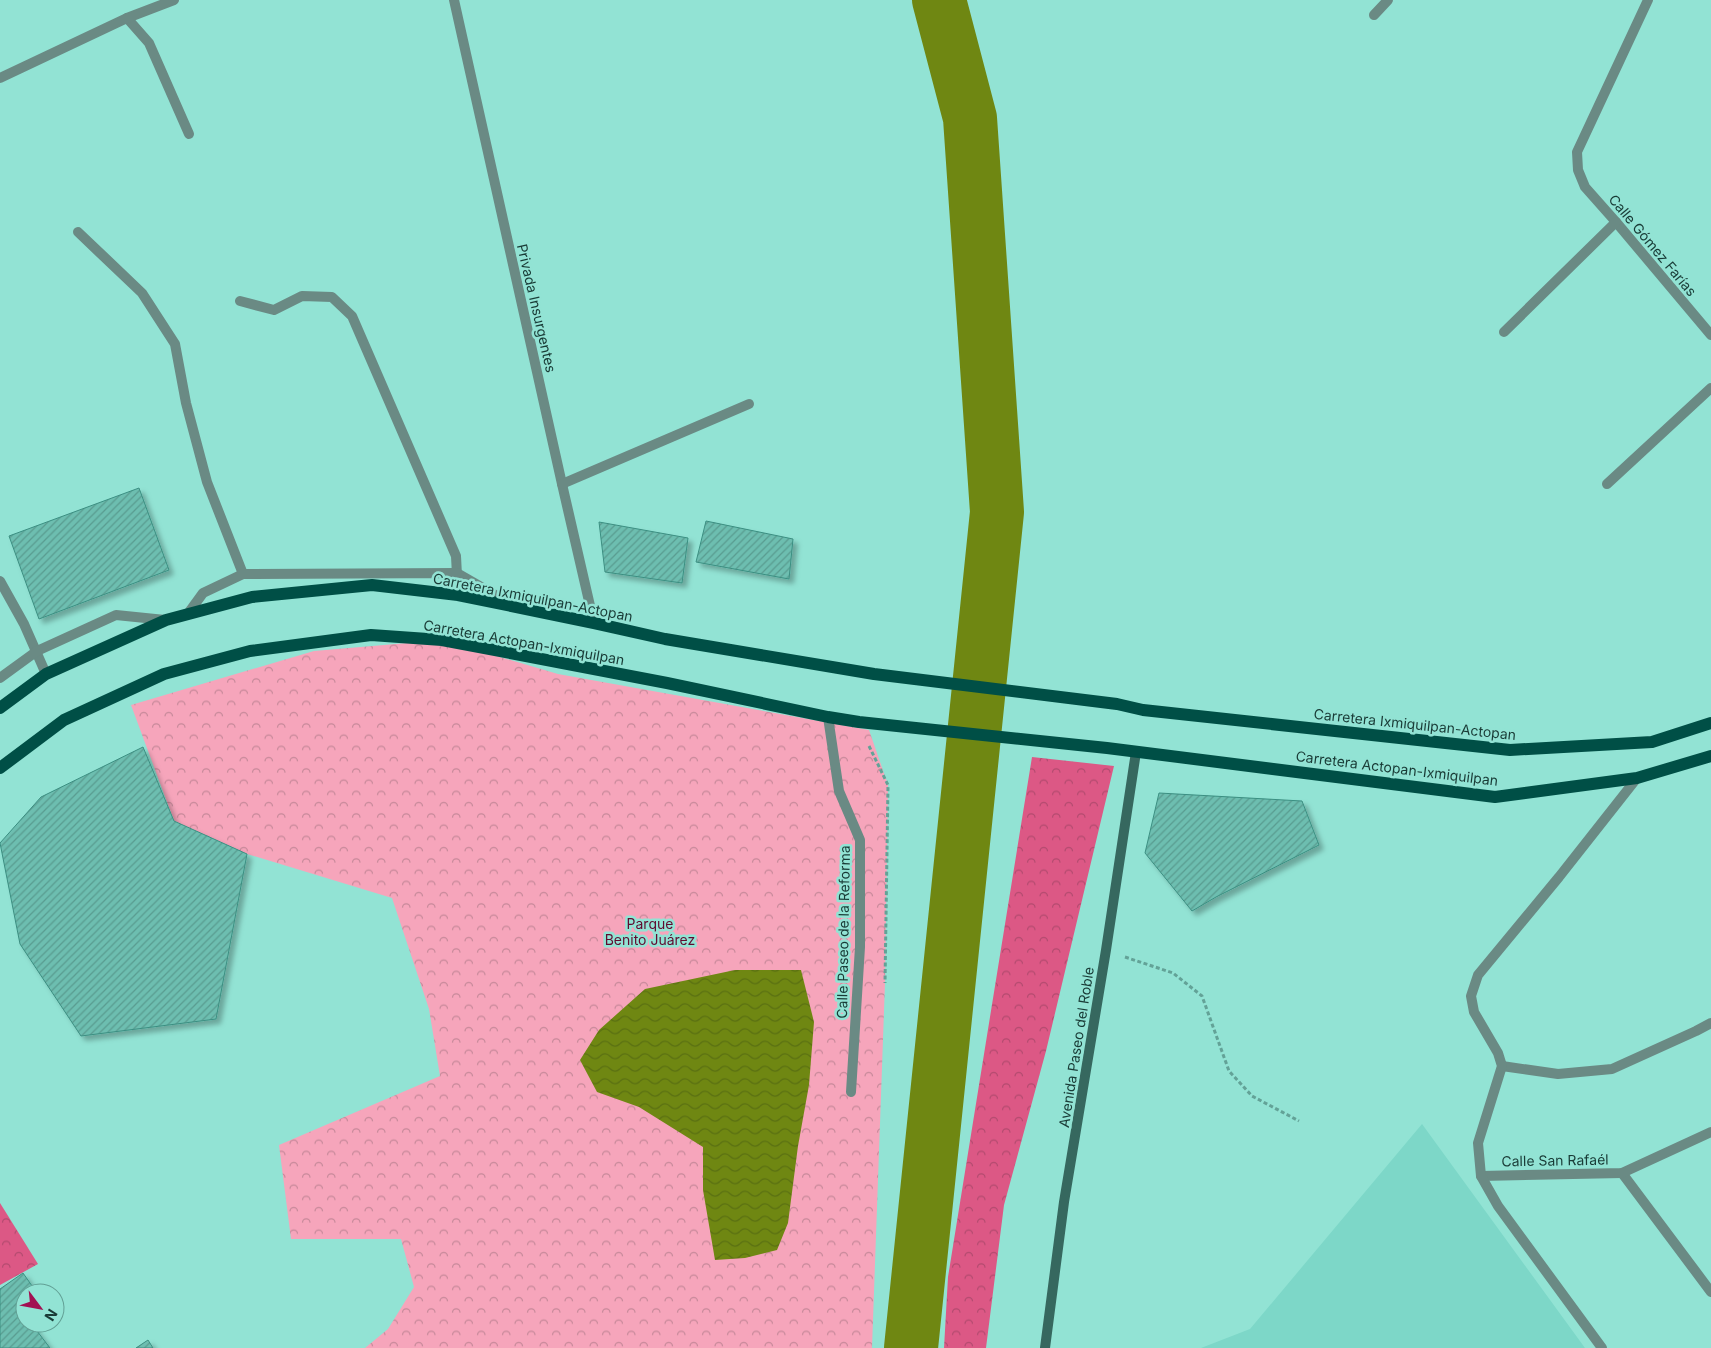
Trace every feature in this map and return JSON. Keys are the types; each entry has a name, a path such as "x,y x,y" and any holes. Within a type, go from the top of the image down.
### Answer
{"main road":[{"name":"Carretera Ixmiquilpan-Actopan","path":"0,708 46,674 166,620 252,597 372,585 458,595 594,622 665,639 874,674 1117,704 1143,710 1510,750 1652,742 1711,723"},
{"name":"Carretera Actopan-Ixmiquilpan","path":"0,768 64,720 164,674 250,650 371,635 442,640 859,722 1107,748 1496,797 1637,778 1711,756"}],"street":[{"path":"0,78 127,18 174,0"},
{"name":"Privada Insurgentes","path":"454,0 594,622"},
{"path":"1374,15 1388,0"},
{"name":"Calle Gómez Farías","path":"1648,0 1577,152 1578,170 1585,187 1711,335"},
{"path":"127,18 149,43 189,134"},
{"path":"1504,332 1616,222"},
{"path":"78,232 142,293 175,344 186,403 207,482 243,574"},
{"path":"240,301 274,310 302,296 332,297 352,316 456,556 458,595"},
{"path":"1607,484 1711,388"},
{"path":"562,484 749,404"},
{"path":"187,615 203,593 243,574 457,573 514,606"},
{"path":"0,581 24,624 46,674"},
{"path":"0,678 37,651 116,616 166,620"},
{"name":"Calle Paseo de la Reforma","path":"828,717 839,791 860,840 860,947 851,1092"},
{"name":"Avenida Paseo del Roble","path":"1045,1348 1064,1202 1106,950 1136,752"},
{"path":"1602,1348 1498,1206 1481,1176 1478,1143 1502,1066 1498,1052 1474,1012 1471,996 1478,975 1637,778"},
{"path":"1502,1066 1558,1074 1612,1069 1711,1023"},
{"name":"Calle San Rafaél","path":"1481,1176 1622,1173 1711,1132"},
{"path":"1622,1173 1711,1292"}],"path":[{"path":"1106,950 1173,973 1202,996 1229,1071 1252,1096 1299,1121"}],"shaded area":[{"path":"1422,1124 1585,1348 1201,1348 1250,1329"}],"green space":[{"name":"Parque Benito Juárez","path":"442,640 558,674 869,730 888,785 885,983 872,1348 365,1348 388,1329 414,1287 401,1239 291,1239 279,1145 440,1076 429,1009 392,898 247,854 174,821 131,705 314,651"},
{"path":"1032,757 1114,766 1046,1051 1004,1205 986,1348 944,1348 948,1277"},
{"path":"0,1203 38,1264 0,1285"}],"water":[{"path":"735,970 801,970 814,1022 809,1085 798,1146 788,1223 777,1250 745,1258 715,1260 703,1190 703,1147 639,1107 597,1092 580,1060 599,1030 645,989"}],"building":[{"path":"139,488 169,570 39,619 9,536"},
{"path":"706,521 793,539 789,579 696,562"},
{"path":"599,522 688,538 682,583 605,572"},
{"path":"143,747 174,821 247,854 216,1019 81,1036 20,944 0,843 41,797"},
{"path":"1159,793 1302,801 1319,845 1192,911 1145,853"},
{"path":"23,1273 30,1283 15,1283 15,1333 39,1333 50,1348 0,1348 0,1289"},
{"path":"148,1340 153,1348 136,1348"}],"waterway":[{"path":"911,1348 997,512 970,118 939,0"}]}
